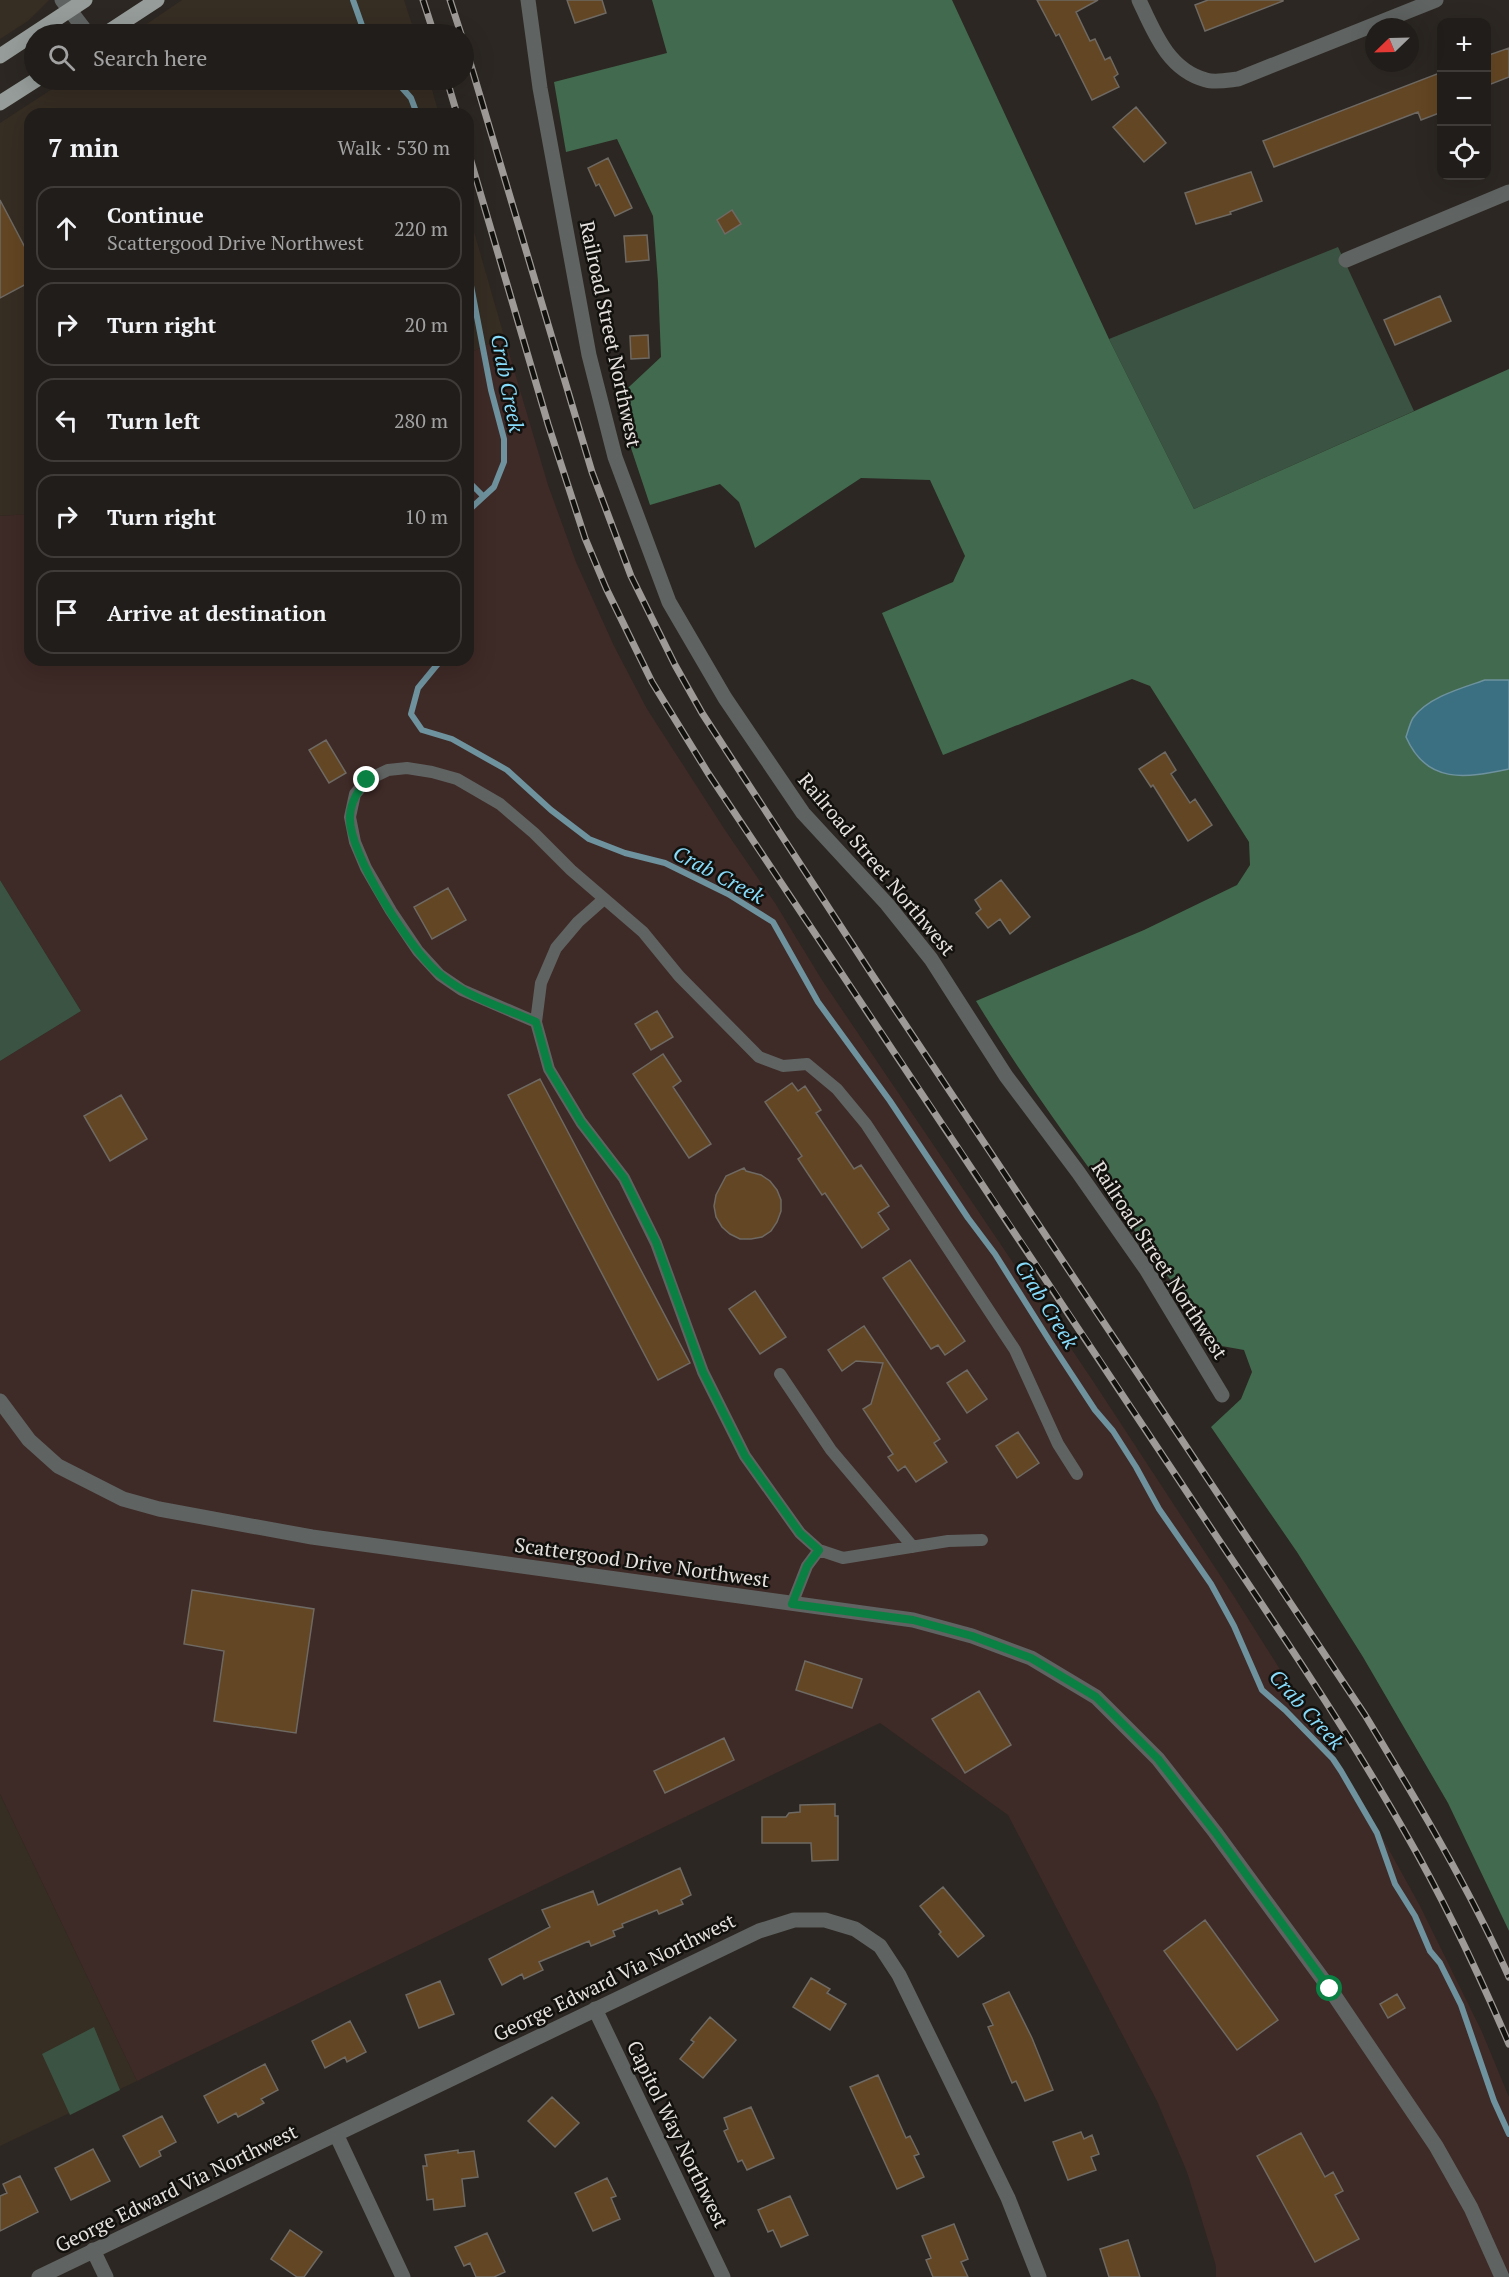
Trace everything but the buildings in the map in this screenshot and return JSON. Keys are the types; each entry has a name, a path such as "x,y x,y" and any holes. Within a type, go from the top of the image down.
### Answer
{"main road":[{"path":"41,24 66,5 85,0"},
{"path":"120,24 157,0"},
{"path":"0,56 24,37"},
{"path":"0,103 24,88"}],"street":[{"name":"Railroad Street Northwest","path":"528,0 540,88 589,356 615,457 669,603 725,698 803,813 887,904 932,959 1006,1076 1078,1172 1146,1269 1222,1395"},
{"path":"1139,0 1162,48 1184,70 1207,81 1238,79 1436,0"},
{"path":"66,5 80,24"},
{"path":"1346,260 1509,192"},
{"name":"Scattergood Drive Northwest","path":"0,1401 29,1440 58,1466 123,1499 159,1509 312,1537 913,1620 972,1636 1031,1658 1096,1697 1158,1759 1215,1832 1330,1989 1436,2146 1471,2208 1502,2277"},
{"name":"George Edward Via Northwest","path":"39,2277 759,1931 794,1920 825,1920 855,1929 880,1946 899,1975 1008,2198 1039,2277"},
{"name":"Capitol Way Northwest","path":"594,2009 723,2277"},
{"path":"336,2134 403,2277"},
{"path":"93,2250 106,2277"}],"lane":[{"path":"536,1022 462,990 440,975 418,951 366,868 355,842 350,817 355,794 367,780 388,770 407,768 457,779 500,804 534,832 571,870 643,932 679,976 759,1057 783,1066 807,1064 837,1089 866,1124 1015,1350 1058,1443 1077,1474"},
{"path":"604,899 578,922 556,948 541,983 536,1022 549,1069 581,1122 624,1178 656,1242 703,1372 745,1456 800,1533 819,1550 843,1558 948,1541 982,1540"},
{"path":"780,1374 831,1449 913,1547"},
{"path":"792,1604 807,1566 819,1550"}],"shaded area":[{"path":"0,0 49,0 28,21 0,39"},
{"path":"182,0 404,0 412,24 147,24"},
{"path":"51,90 432,90 437,108 24,108 24,514 0,516 0,123"},
{"path":"474,232 504,336 474,351"},
{"path":"504,336 548,485 576,562 614,646 647,709 775,903 822,980 1091,1378 1235,1598 1356,1790 1420,1906 1482,2032 1509,2097 1509,2277 1216,2277 1216,2266 1187,2172 1157,2101 1008,1815 880,1723 137,2081 0,1794 0,1061 81,1011 0,880 0,516 24,514 24,666 474,666 474,351"},
{"path":"0,1794 137,2081 0,2146"}],"green space":[{"path":"652,0 952,0 1109,339 1194,509 1509,369 1509,1931 1448,1803 1363,1657 1297,1552 1211,1427 1241,1399 1252,1372 1244,1350 1216,1345 1033,1089 976,1001 1144,930 1237,885 1250,865 1249,842 1150,686 1132,679 943,755 882,613 953,582 965,556 930,480 861,478 755,548 739,502 720,484 650,505 615,400 661,357 653,216 617,139 566,152 554,82 667,53"},
{"path":"1338,247 1414,411 1194,509 1109,339"},
{"path":"0,880 81,1011 0,1061"},
{"path":"94,2027 120,2090 70,2115 42,2054"}],"water":[{"path":"1485,680 1509,680 1509,769 1478,775 1436,771 1425,764 1415,753 1406,737 1413,718 1427,704 1436,699"}],"waterway":[{"name":"Crab Creek","path":"353,0 361,24"},
{"name":"Crab Creek","path":"404,90 411,98 415,108"},
{"name":"Crab Creek","path":"474,301 491,390 504,439 504,462 494,487 474,505"},
{"name":"Crab Creek","path":"474,487 483,496"},
{"name":"Crab Creek","path":"436,666 418,688 411,714 422,730 452,739 507,770 551,810 589,839 625,853 665,863 728,894 773,922 818,1002 890,1101 968,1218 995,1254 1095,1410 1113,1431 1159,1509 1211,1584 1234,1626 1262,1690 1333,1759 1341,1771 1377,1833 1395,1884 1415,1916 1430,1951 1440,1963 1461,2005 1494,2101 1509,2134"}],"railway":[{"path":"423,0 431,24"},
{"path":"450,0 458,24"},
{"path":"474,76 592,472 631,576 675,665 702,713 871,973 1365,1715 1459,1877 1509,1977"},
{"path":"450,90 455,108"},
{"path":"474,171 548,424 585,538 606,588 652,682 708,773 1351,1741 1434,1885 1509,2044"}],"route":[{"path":"367,780 355,794 350,817 355,842 366,868 391,911 418,951 440,975 462,990 536,1022 549,1069 581,1122 624,1178 656,1242 703,1372 745,1456 800,1533 819,1550 807,1566 792,1604 913,1620 972,1636 1031,1658 1096,1697 1158,1759 1215,1832 1330,1989"}]}
